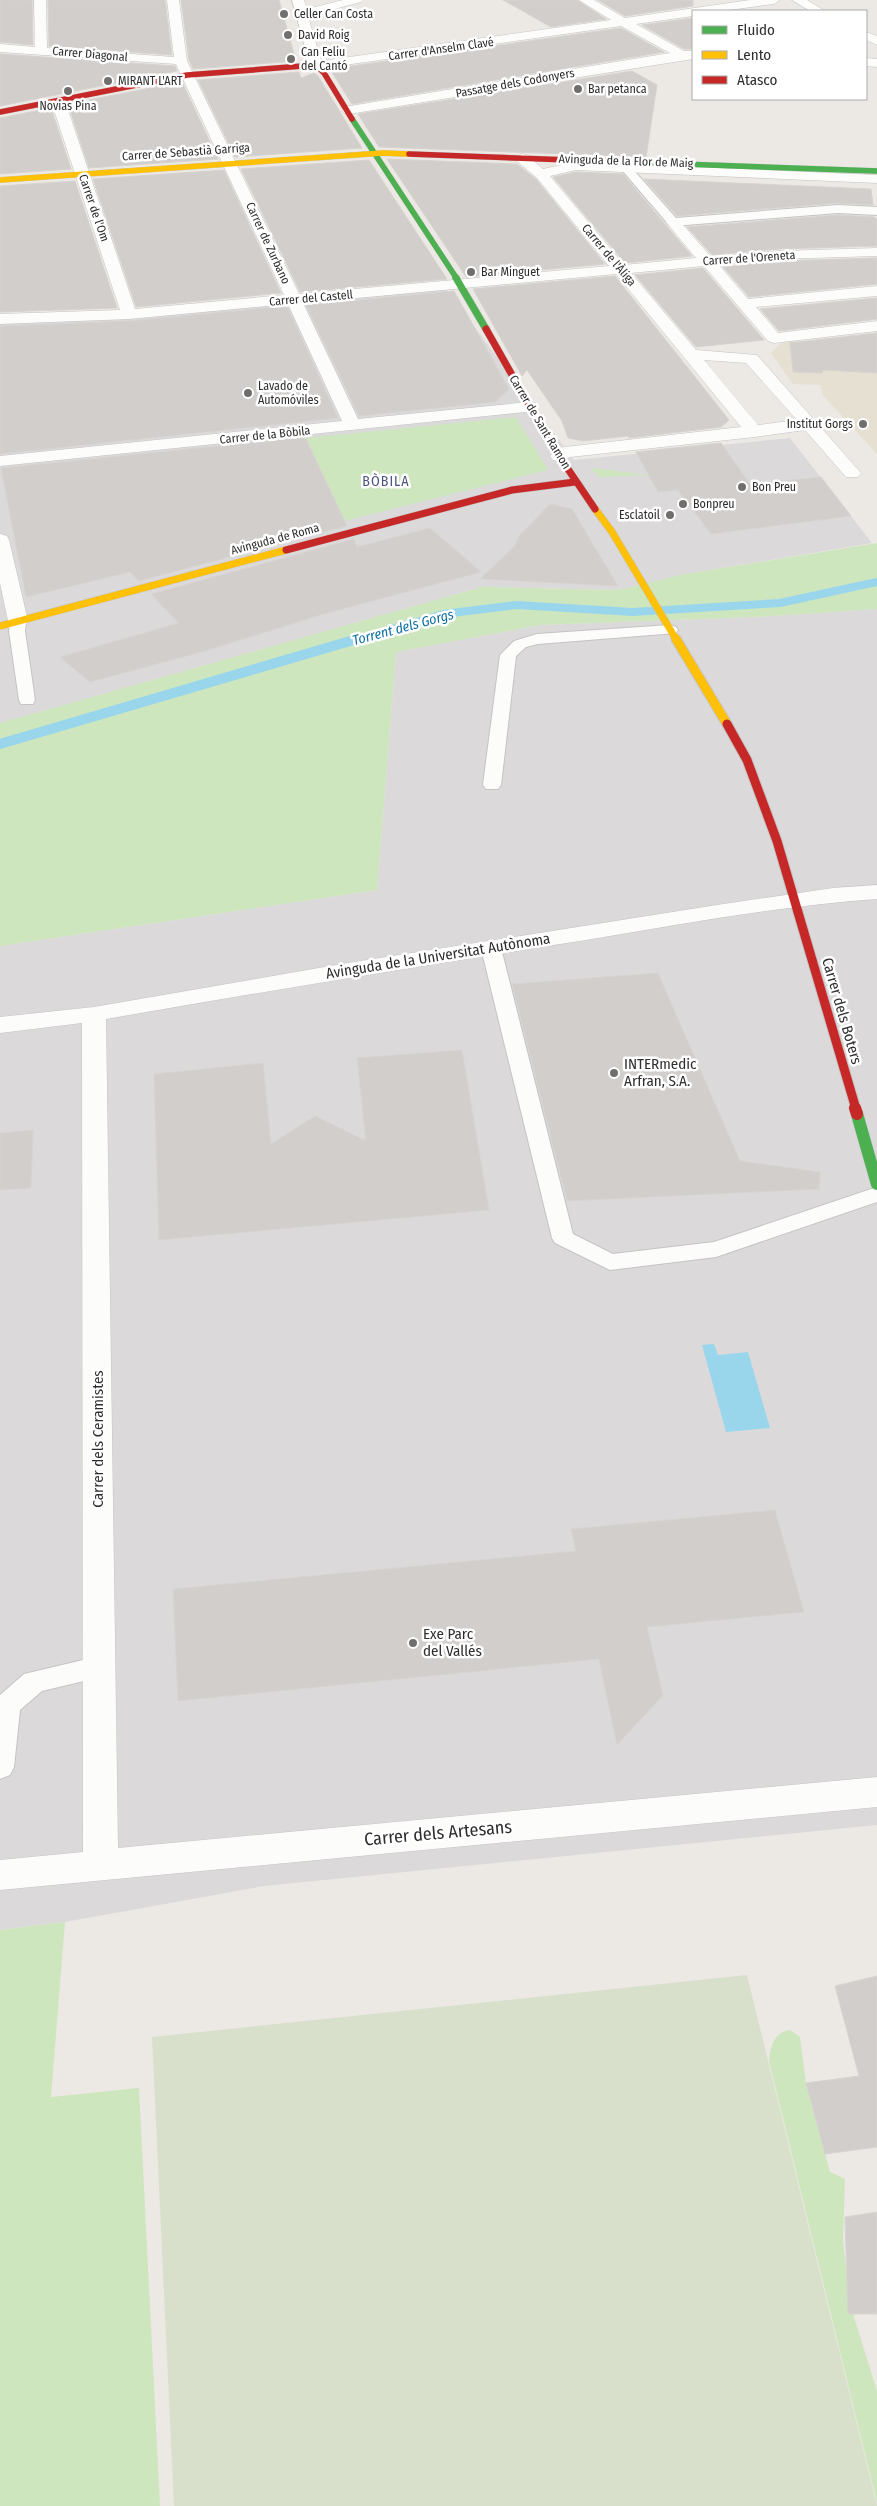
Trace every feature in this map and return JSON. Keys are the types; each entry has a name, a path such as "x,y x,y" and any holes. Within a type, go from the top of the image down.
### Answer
{"street":[{"path":"8,62 36,56 41,50 40,0"},
{"name":"Carrer de Zurbano","path":"173,0 184,68 231,163 353,426"},
{"name":"Carrer de Sant Ramon","path":"298,0 316,65 324,73 349,110 374,153 461,285 529,407 575,482 612,532 666,625 710,692 747,760 778,847"},
{"path":"303,14 357,0"},
{"path":"585,0 688,55"},
{"path":"706,10 774,0"},
{"path":"798,0 817,10"},
{"name":"Carrer d'Anselm Clavé","path":"0,112 58,101 184,68 316,65 692,12"},
{"name":"Carrer Diagonal","path":"0,48 41,50 184,68"},
{"name":"Passatge dels Codonyers","path":"349,110 688,55"},
{"name":"Carrer de l'Om","path":"58,101 129,314"},
{"name":"Carrer de Sebastià Garriga","path":"0,180 374,153"},
{"name":"Avinguda de la Flor de Maig","path":"374,153 877,171"},
{"name":"Carrer de l'Àliga","path":"522,158 541,175 621,269 755,432"},
{"name":"Avinguda de la Flor de Maig","path":"541,175 566,166 877,179"},
{"path":"673,222 774,338 877,326"},
{"name":"Carrer de l'Oreneta","path":"621,269 779,255 877,252"},
{"name":"Carrer del Castell","path":"0,319 129,314 621,269"},
{"path":"743,304 877,290"},
{"path":"692,355 752,358 852,473"},
{"name":"Carrer de la Bòbila","path":"0,461 529,407"},
{"path":"559,456 565,452 755,432 809,424"},
{"name":"Avinguda de Roma","path":"9,623 512,490 575,482"},
{"path":"0,540 9,623"},
{"name":"Carrer dels Boters","path":"778,847 877,1184"},
{"name":"Avinguda de la Universitat Autònoma","path":"0,1025 94,1014 491,948 794,901 877,892"},
{"name":"Carrer dels Ceramistes","path":"94,1014 101,1864"},
{"name":"Carrer dels Artesans","path":"0,1875 877,1792"}],"lane":[{"path":"626,168 673,222 838,210 877,211"},
{"path":"9,623 17,631 27,700"},
{"path":"492,785 508,655 520,644 538,639 666,625"},
{"path":"491,948 563,1238 610,1262 716,1249 877,1194"},
{"path":"0,1767 7,1705 34,1682 100,1667"}],"shaded area":[{"path":"446,289 574,460 790,438 872,543 681,575 618,590 482,587 0,723 0,322"},
{"name":"Institut Gorgs","path":"788,341 877,346 877,454 822,394 821,385 793,384 771,353 780,344"},
{"path":"877,609 877,1825 264,1886 65,1922 0,1930 0,946 377,890 396,652 541,625 774,616"}],"green space":[{"path":"516,417 548,470 345,521 306,438"},
{"path":"591,468 649,475 599,477"},
{"path":"877,543 877,609 774,616 541,625 396,652 377,890 0,946 0,723 482,587 618,590 680,575"},
{"path":"65,1922 51,2097 139,2088 160,2506 0,2506 0,1930"},
{"path":"747,1975 877,2506 174,2506 152,2037"},
{"path":"790,2030 800,2037 806,2083 830,2172 845,2179 843,2241 848,2284 854,2317 877,2391 877,2503 769,2061 774,2041 780,2034"}],"water":[{"path":"714,1344 718,1355 748,1352 770,1428 726,1432 702,1345"}],"building":[{"path":"0,0 32,0 33,45 0,42"},
{"path":"48,0 165,0 172,55 49,46"},
{"path":"181,0 279,0 296,61 193,69 189,60"},
{"path":"503,0 577,0 606,19 551,27"},
{"path":"598,0 693,0 693,6 625,16"},
{"path":"692,18 692,49 684,49 642,25"},
{"path":"621,28 664,52 352,104 330,69"},
{"path":"0,54 175,66 177,71 0,106"},
{"path":"632,71 657,85 646,157 379,147 358,114"},
{"path":"299,72 301,78 314,73 318,76 362,148 235,157 198,80"},
{"path":"182,82 218,159 89,168 68,104"},
{"path":"51,108 71,169 0,174 0,118"},
{"path":"387,159 517,164 536,179 605,264 466,277"},
{"path":"369,160 447,279 300,292 241,169"},
{"path":"224,170 281,293 136,307 93,179"},
{"path":"576,172 623,174 692,256 625,263 553,177"},
{"path":"644,179 871,189 873,205 838,203 677,216"},
{"path":"75,181 117,308 0,312 0,186"},
{"path":"838,215 875,217 877,220 877,246 779,249 712,255 687,227"},
{"path":"877,258 877,284 749,297 723,267 779,261"},
{"path":"703,268 764,340 696,347 635,275"},
{"path":"615,276 729,420 721,427 629,438 628,436 583,441 568,438 562,421 527,370 522,376 473,289"},
{"path":"454,291 509,389 495,402 359,416 306,305"},
{"path":"877,298 877,319 779,331 760,309"},
{"path":"287,306 338,418 0,454 0,326 129,321"},
{"path":"877,333 877,373 823,370 822,373 793,372 790,343"},
{"path":"305,437 347,526 139,581 130,572 26,597 1,468"},
{"name":"Bon Preu","path":"721,443 750,484 821,477 851,516 711,534 678,490 658,492 636,452"},
{"path":"550,504 572,509 618,586 480,579 515,546 519,536"},
{"path":"430,528 481,572 327,613 205,651 90,682 60,657 179,623 151,594 354,539 357,547"},
{"name":"INTERmedic Arfran, S.A.","path":"658,973 740,1161 820,1172 819,1189 567,1201 512,984"},
{"path":"462,1050 489,1210 159,1240 154,1074 263,1063 271,1144 315,1116 366,1141 357,1058"},
{"path":"33,1130 31,1188 0,1190 0,1133"},
{"name":"Exe Parc del Vallés","path":"775,1510 804,1612 647,1627 663,1695 617,1745 599,1659 178,1701 173,1589 576,1551 571,1529"},
{"path":"877,1976 877,2147 825,2154 806,2083 859,2076 835,1986"},
{"path":"877,2212 877,2314 848,2314 845,2217"}],"waterway":[{"name":"Torrent dels Gorgs","path":"352,641 443,614 517,605 633,612 780,603 877,582"},
{"name":"Torrent dels Gorgs","path":"0,744 357,639"}],"traffic: fast":[{"path":"352,119 461,285 486,329"},
{"path":"597,161 877,171"},
{"path":"857,1114 877,1184"}],"traffic: slow":[{"path":"0,180 383,153 409,154"},
{"path":"595,509 612,532 727,724"},
{"path":"0,626 286,550"}],"traffic: jam":[{"path":"0,112 187,75 316,65 324,73 352,119"},
{"path":"409,154 597,161"},
{"path":"486,329 551,444 595,509"},
{"path":"286,550 512,490 575,482"},
{"path":"727,724 747,760 777,841 857,1114"}],"place":[{"name":"Celler Can Costa","path":"284,14"},
{"name":"David Roig","path":"288,35"},
{"name":"Can Feliu del Cantó","path":"291,59"},
{"name":"MIRANT L'ART","path":"108,81"},
{"name":"Bar petanca","path":"578,89"},
{"name":"Novias Pina","path":"68,91"},
{"name":"Bar Minguet","path":"471,272"},
{"name":"Lavado de Automóviles","path":"248,393"},
{"name":"Institut Gorgs","path":"863,424"},
{"name":"Bon Preu","path":"742,487"},
{"name":"Bonpreu","path":"683,504"},
{"name":"Esclatoil","path":"670,515"},
{"name":"INTERmedic Arfran, S.A.","path":"614,1073"},
{"name":"Exe Parc del Vallés","path":"413,1643"}],"district":[{"name":"BÒBILA","path":"386,481"}]}
